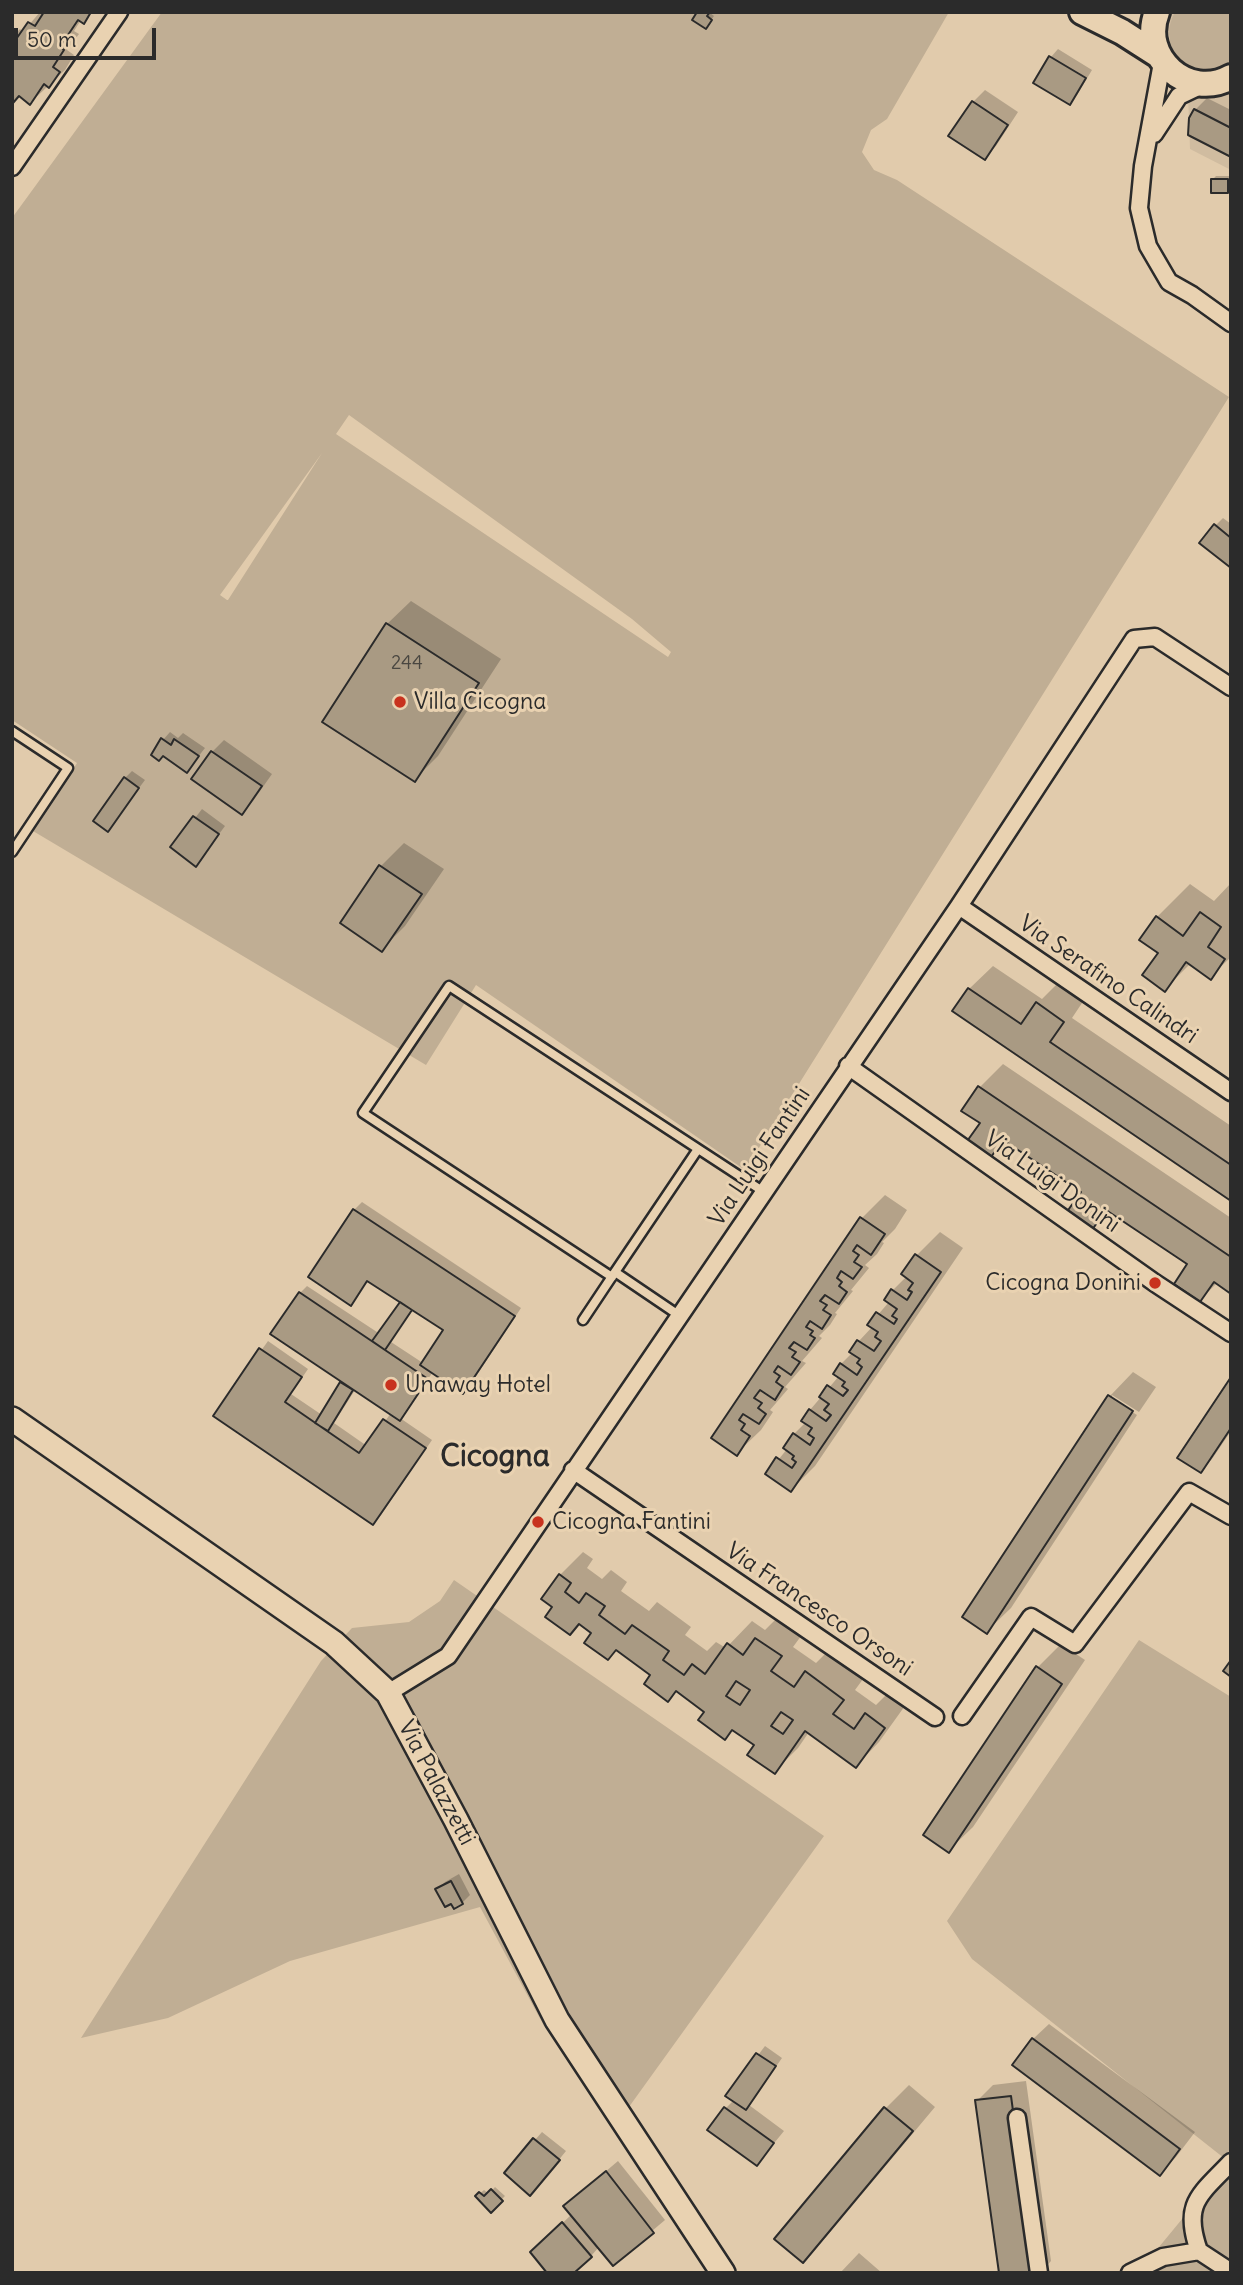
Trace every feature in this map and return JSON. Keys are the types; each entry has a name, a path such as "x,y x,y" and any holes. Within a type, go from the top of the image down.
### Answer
{"main road":[{"path":"1082,12 1140,42 1181,78 1220,84"},
{"path":"1157,12 1153,30 1160,59"},
{"name":"Via Palazzetti","path":"12,1419 334,1643 388,1693 558,2020 723,2273"}],"street":[{"path":"12,167 18,149 119,12"},
{"path":"1160,59 1139,208 1148,246 1169,282 1231,323"},
{"path":"1146,149 1179,96 1220,84"},
{"name":"Via Luigi Fantini","path":"388,1693 448,1656 959,905 1134,639 1155,637 1231,687"},
{"name":"Via Serafino Calindri","path":"959,905 1231,1092"},
{"name":"Via Luigi Donini","path":"848,1066 1132,1267 1231,1333"},
{"name":"Via Francesco Orsoni","path":"573,1471 935,1717"},
{"path":"962,1716 1031,1617 1075,1644 1189,1492 1231,1516"},
{"path":"1017,2118 1039,2273"},
{"path":"1231,2162 1194,2202 1191,2230 1199,2251 1231,2272"},
{"path":"1130,2273 1164,2257 1199,2251"}],"lane":[{"path":"12,731 68,768 12,852"},
{"path":"680,1317 363,1113 449,986 764,1192"},
{"path":"583,1320 698,1149"}],"shaded area":[{"path":"162,12 949,12 887,119 871,130 862,152 874,170 897,180 1229,397 745,1170 476,985 426,1065 33,831 77,763 12,720 12,218","holes":["349,415 632,619 671,652 668,657 336,434","322,453 228,600 227,600 220,595"]},
{"path":"1162,12 1231,12 1231,170 1190,149 1188,94"},
{"path":"1175,12 1231,12 1231,60 1218,68 1205,70 1193,68 1182,61 1174,52 1170,40 1170,26"},
{"path":"454,1580 824,1836 621,2118 570,2049 544,2026 480,1907 290,1961 168,2018 81,2038 321,1661 352,1628 409,1622 440,1601"},
{"path":"1139,1640 1231,1697 1231,2273 1121,2273 1159,2247 1229,2162 972,1959 947,1921"}],"building":[{"path":"44,12 91,12 84,24 78,20 60,47 64,50 53,67 60,72 49,88 44,84 30,105 19,96 13,103 12,45 28,22 35,26"},
{"path":"697,12 710,12 707,16 712,20 706,29 692,20"},
{"path":"1049,56 1086,78 1070,105 1033,83"},
{"path":"972,101 1008,125 985,160 948,136"},
{"path":"1194,109 1231,128 1231,157 1188,135 1189,118"},
{"path":"1211,179 1228,179 1228,193 1211,193"},
{"path":"1214,524 1231,538 1231,568 1199,543"},
{"name":"Villa Cicogna","path":"386,623 479,683 415,782 322,722"},
{"path":"161,738 171,745 174,739 199,756 187,773 163,756 159,761 151,755"},
{"path":"211,751 262,786 242,815 191,779"},
{"path":"124,777 139,788 108,832 93,821"},
{"path":"193,816 219,834 196,867 170,847"},
{"path":"379,865 422,894 382,952 340,923"},
{"path":"1200,912 1221,927 1208,947 1225,959 1211,980 1186,962 1165,992 1142,975 1158,953 1139,940 1156,916 1183,936"},
{"path":"968,988 1021,1024 1036,1002 1064,1022 1050,1042 1231,1165 1231,1201 952,1011"},
{"path":"978,1086 1231,1257 1231,1294 1214,1282 1200,1302 1174,1284 1187,1264 1106,1210 1092,1230 1066,1213 1081,1192 1003,1140 989,1160 965,1144 980,1123 961,1111"},
{"path":"353,1209 515,1316 463,1394 420,1365 443,1330 367,1281 351,1306 308,1277"},
{"path":"860,1217 885,1234 871,1255 857,1245 853,1251 859,1255 854,1262 862,1267 853,1279 841,1271 837,1278 842,1282 839,1286 847,1292 839,1304 825,1295 820,1301 827,1305 823,1310 831,1315 822,1329 810,1321 806,1327 813,1331 810,1335 815,1338 807,1350 794,1342 789,1348 796,1352 792,1357 800,1362 791,1375 778,1366 774,1372 780,1376 776,1382 783,1387 775,1400 760,1390 754,1398 762,1403 758,1408 766,1414 759,1424 743,1414 739,1420 745,1424 741,1430 750,1436 737,1456 711,1438"},
{"path":"915,1254 941,1272 791,1492 765,1474 776,1457 792,1468 796,1462 792,1459 794,1456 783,1448 793,1433 810,1445 814,1438 808,1434 812,1428 801,1421 809,1409 826,1421 831,1415 824,1410 829,1404 819,1397 827,1385 843,1396 848,1390 842,1386 845,1382 833,1374 840,1363 857,1375 862,1367 857,1363 860,1359 849,1352 857,1340 874,1351 881,1341 875,1337 878,1332 867,1325 876,1312 894,1324 897,1319 892,1316 897,1309 884,1300 891,1289 907,1300 912,1292 908,1290 913,1283 901,1274"},
{"path":"299,1292 428,1379 400,1421 270,1334"},
{"path":"400,1302 412,1310 385,1350 372,1341"},
{"path":"259,1348 302,1377 285,1402 359,1453 383,1419 426,1448 373,1525 213,1416"},
{"path":"1231,1377 1231,1428 1201,1473 1177,1458"},
{"path":"340,1382 353,1390 328,1431 315,1423"},
{"path":"1108,1395 1133,1411 987,1634 962,1617"},
{"path":"559,1574 571,1583 565,1592 579,1603 586,1593 605,1606 599,1615 625,1634 632,1625 669,1651 663,1660 684,1675 692,1664 705,1674 727,1643 743,1655 755,1638 782,1656 771,1671 794,1687 805,1671 844,1700 833,1714 854,1729 865,1713 885,1728 856,1768 805,1731 775,1774 747,1755 754,1745 732,1730 725,1740 698,1720 704,1712 676,1691 668,1702 644,1684 650,1675 616,1650 608,1660 584,1643 591,1633 579,1624 570,1635 545,1617 552,1607 541,1599","holes":["736,1681 750,1690 740,1705 726,1696","781,1712 793,1720 783,1734 771,1726"]},
{"path":"1231,1660 1231,1677 1223,1671"},
{"path":"1036,1666 1062,1684 949,1853 923,1835"},
{"path":"451,1881 463,1904 454,1909 451,1904 445,1907 435,1889"},
{"path":"1032,2038 1180,2149 1160,2176 1012,2065"},
{"path":"756,2053 776,2066 746,2110 725,2096"},
{"path":"1011,2096 1035,2273 999,2273 975,2100"},
{"path":"724,2107 774,2143 757,2166 707,2130"},
{"path":"884,2107 913,2131 803,2263 774,2239"},
{"path":"533,2138 560,2160 530,2196 504,2173"},
{"path":"606,2171 654,2233 613,2266 563,2206"},
{"path":"491,2189 503,2201 491,2213 475,2196 479,2192 484,2196"},
{"path":"562,2222 592,2257 574,2273 547,2273 530,2252"}],"place":[{"name":"Villa Cicogna","path":"400,702"},
{"name":"Cicogna Donini","path":"1155,1283"},
{"name":"Unaway Hotel","path":"391,1385"},
{"name":"Cicogna Fantini","path":"538,1522"}],"district":[{"name":"Cicogna","path":"495,1457"}]}
